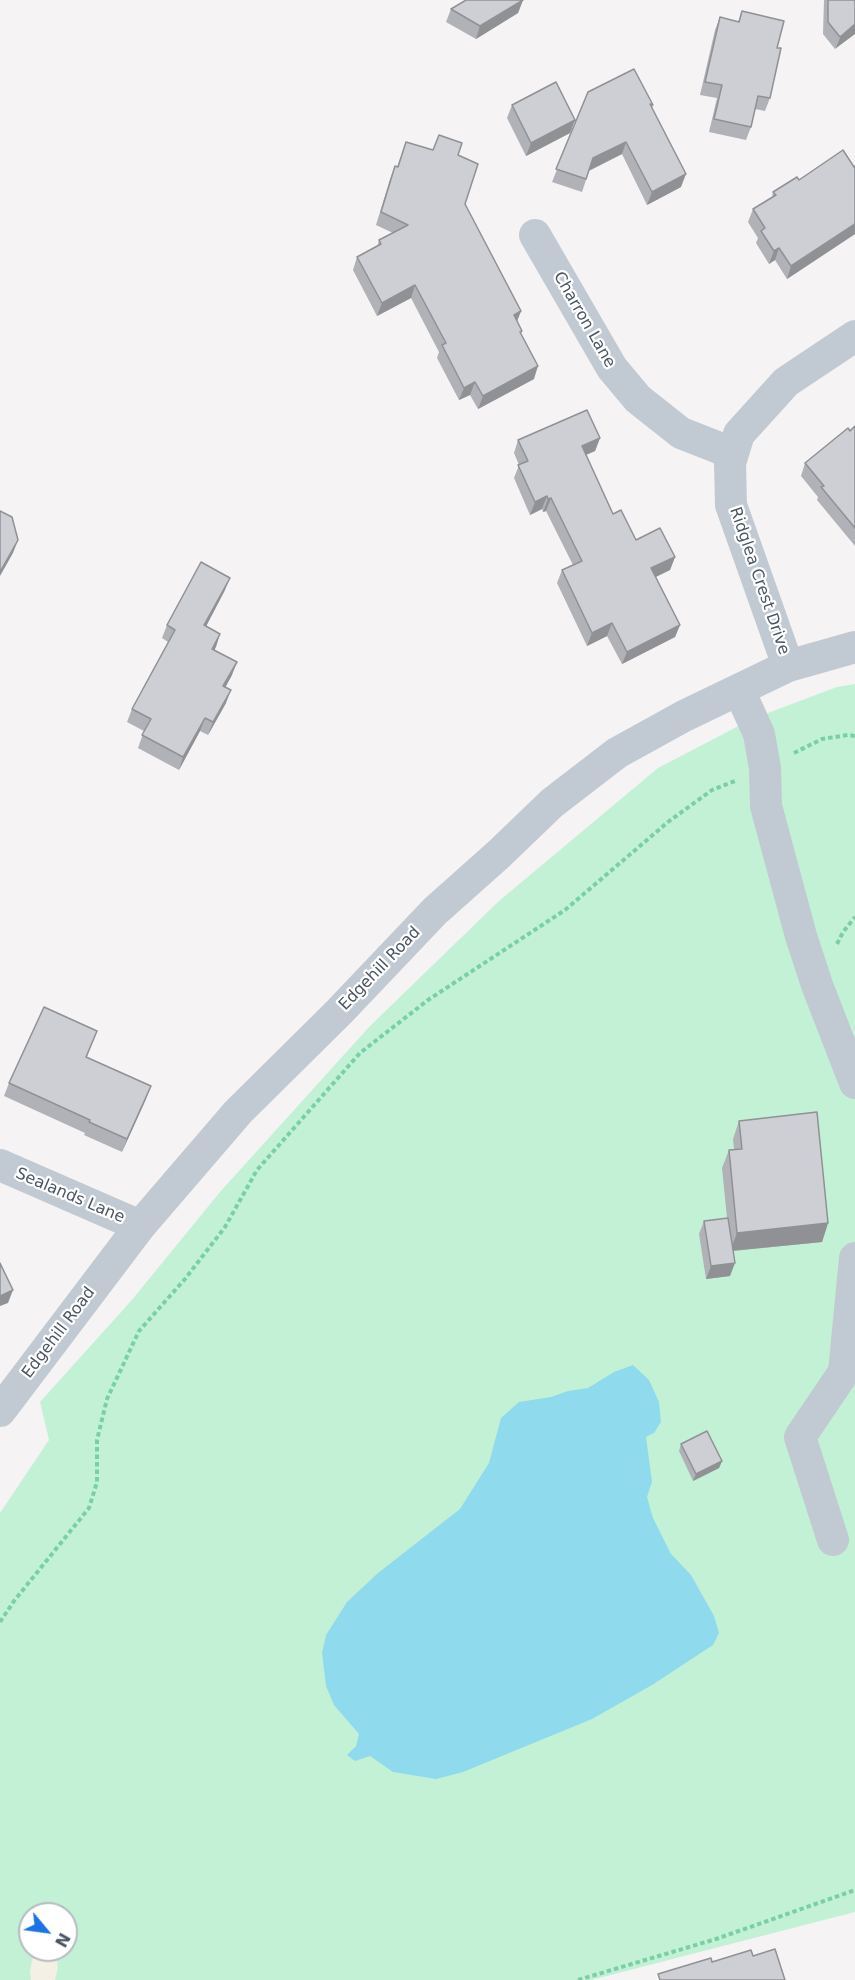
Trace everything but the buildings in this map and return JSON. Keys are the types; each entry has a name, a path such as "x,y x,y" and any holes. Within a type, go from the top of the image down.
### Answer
{"street":[{"name":"Charron Lane","path":"535,235 612,368 638,399 681,433 732,453"},
{"name":"Ridglea Crest Drive","path":"788,666 731,505 730,463 732,453 739,434 786,382 855,336"},
{"name":"Edgehill Road","path":"0,1411 140,1226 238,1112 339,1012 435,911 552,803 617,753 684,716 788,666 855,647"},
{"path":"739,690 759,734 765,768 766,806 790,897 817,985 855,1083"},
{"name":"Sealands Lane","path":"0,1165 140,1226"},
{"path":"833,1540 800,1437 844,1372 855,1258"}],"path":[{"path":"0,1623 14,1601 89,1508 98,1482 97,1440 107,1399 139,1331 185,1279 225,1227 257,1170 360,1053 428,1000 565,910 668,822 712,790 765,768 822,740 848,735 855,736"},
{"path":"578,1980 716,1939 855,1890"}],"green space":[{"path":"855,684 855,1912 591,1980 0,1980 0,1513 49,1440 40,1402 131,1301 220,1192 370,1026 499,901 658,768 752,719 837,687"}],"sand":[{"path":"32,1962 57,1962 55,1980 31,1980"}],"water":[{"path":"633,1365 649,1380 659,1402 661,1422 654,1433 646,1437 652,1482 647,1497 653,1518 671,1554 691,1575 714,1616 719,1633 713,1645 652,1685 592,1719 463,1772 436,1779 393,1772 370,1756 355,1761 347,1755 356,1746 359,1734 334,1705 326,1686 322,1653 326,1635 347,1602 378,1573 460,1509 489,1463 501,1418 519,1402 588,1388 614,1372"}]}
